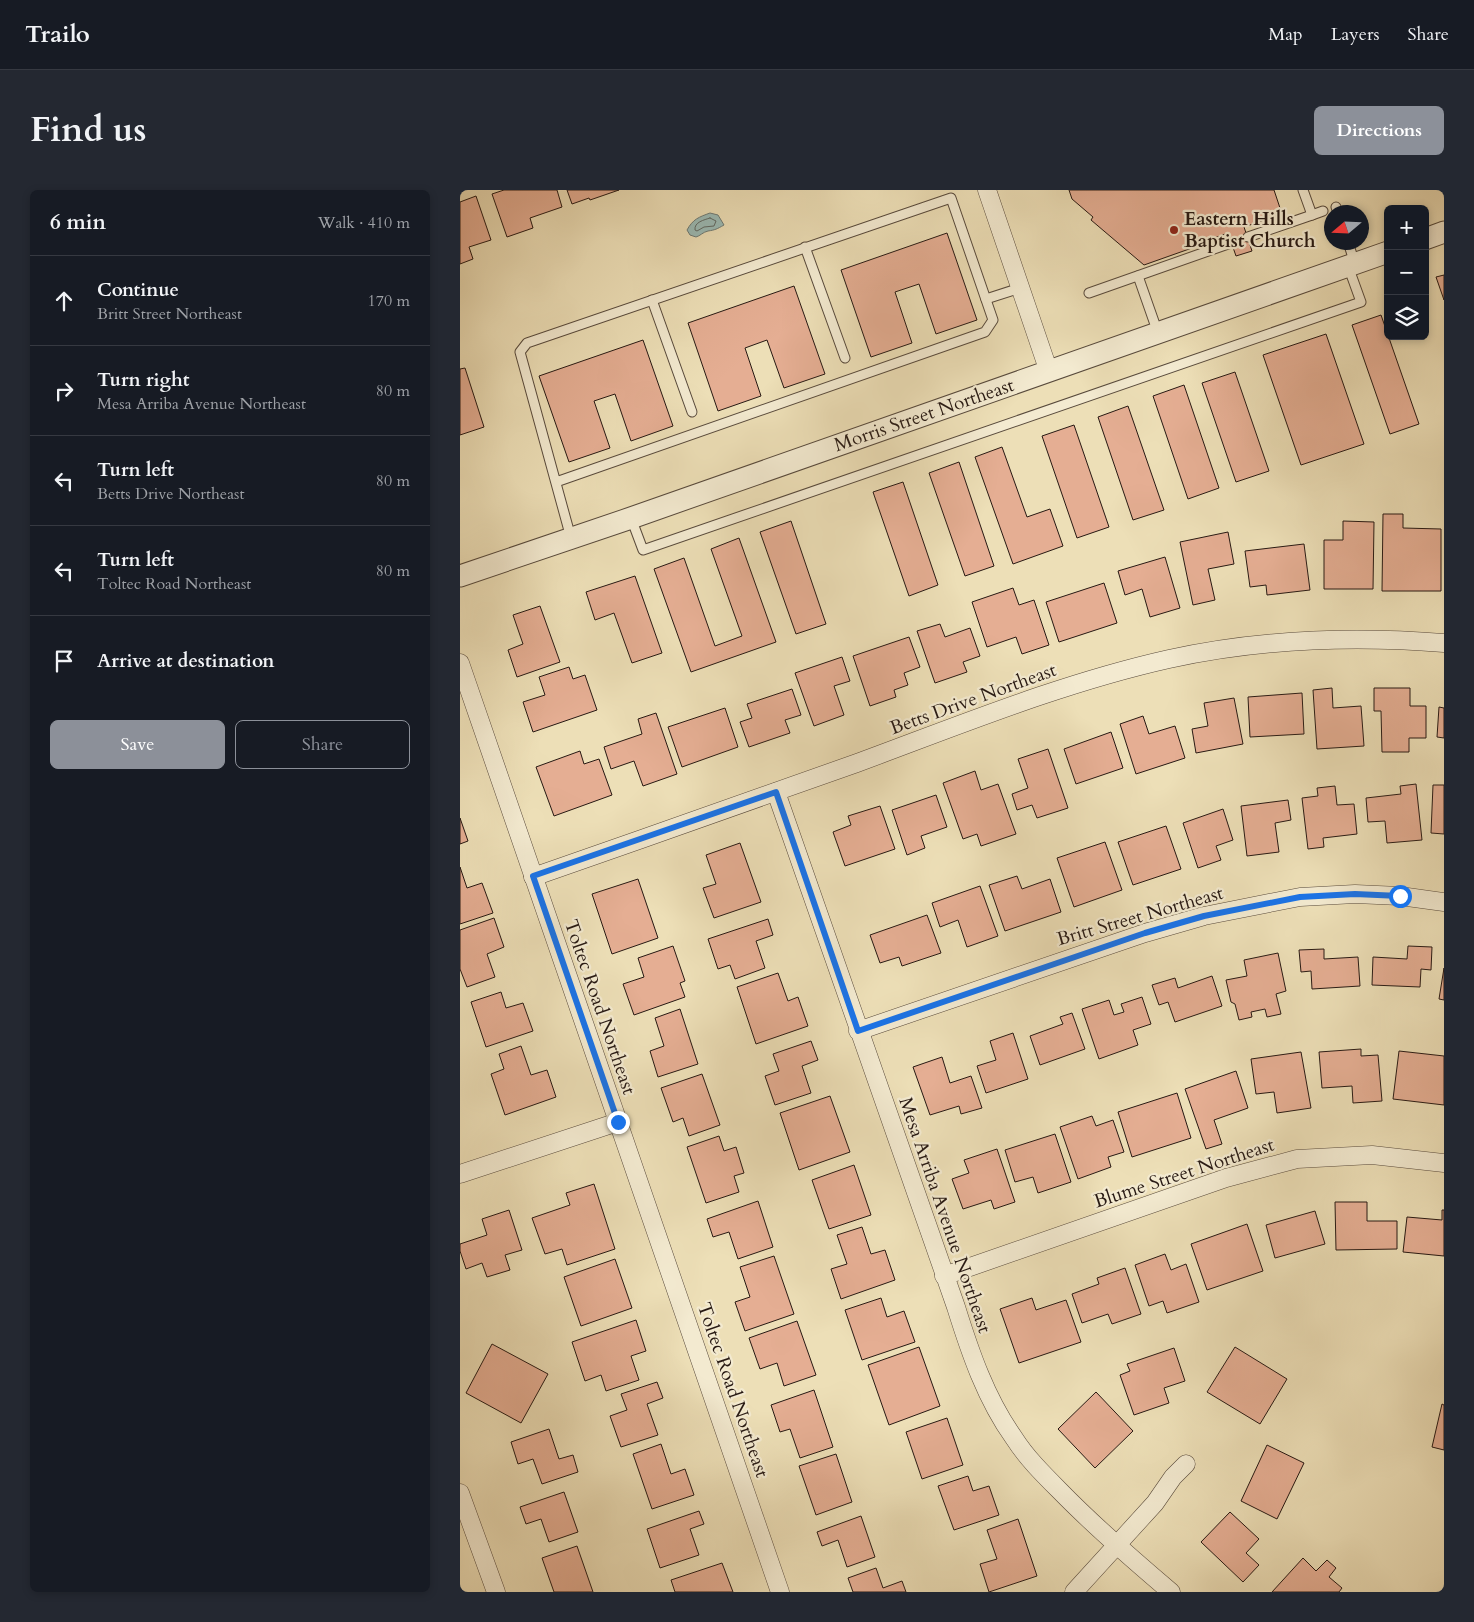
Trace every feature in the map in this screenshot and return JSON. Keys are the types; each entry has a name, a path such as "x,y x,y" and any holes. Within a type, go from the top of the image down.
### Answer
{"street":[{"path":"987,190 1049,372"},
{"path":"1429,238 1444,232"},
{"name":"Morris Street Northeast","path":"460,576 631,518 1384,253"},
{"name":"Betts Drive Northeast","path":"533,876 776,792 1042,695 1126,670 1171,659 1244,647 1316,640 1351,639 1444,643"},
{"name":"Toltec Road Northeast","path":"460,662 780,1592"},
{"name":"Mesa Arriba Avenue Northeast","path":"776,792 970,1354 991,1398 1014,1438 1041,1471 1117,1546 1171,1592"},
{"name":"Britt Street Northeast","path":"858,1031 1145,933 1204,916 1300,897 1355,894 1400,896 1444,902"},
{"path":"460,1174 618,1122"},
{"name":"Blume Street Northeast","path":"944,1276 1226,1178 1298,1159 1372,1156 1444,1162"},
{"path":"1074,1592 1155,1503 1186,1464"},
{"path":"460,1493 496,1592"}],"lane":[{"path":"1304,190 1312,215"},
{"path":"556,482 985,332 993,320 953,194 527,343 520,352 571,538"},
{"path":"1248,237 1323,212"},
{"path":"1089,293 1231,243"},
{"path":"806,247 845,358"},
{"path":"631,518 643,550 1361,302 1349,250"},
{"path":"1138,276 1158,333"},
{"path":"986,299 1020,288"},
{"path":"652,300 692,412"}],"water":[{"path":"710,213 718,215 724,225 696,237 690,235 687,230 692,223 699,217"}],"building":[{"path":"504,190 557,190 562,207 530,218 533,228 507,237 492,194"},
{"path":"567,190 619,190 572,204"},
{"name":"Eastern Hills Baptist Church","path":"1069,190 1274,190 1282,214 1244,227 1252,251 1236,256 1228,233 1195,245 1194,243 1192,248 1144,265 1091,220 1093,217 1072,199"},
{"path":"476,196 491,240 469,247 473,259 460,264 460,202"},
{"path":"947,233 977,320 936,334 919,284 895,292 912,343 871,357 841,270"},
{"path":"1444,275 1444,300 1436,277"},
{"path":"794,286 825,374 784,388 767,340 745,348 761,396 718,411 688,323"},
{"path":"1381,315 1384,324 1384,340 1390,340 1419,424 1390,434 1352,325"},
{"path":"1326,334 1364,444 1301,465 1263,355"},
{"path":"643,340 673,426 631,441 615,394 594,401 610,448 569,462 539,376"},
{"path":"465,368 484,427 460,435 460,369"},
{"path":"1235,372 1269,471 1236,482 1202,383"},
{"path":"1184,385 1219,488 1188,499 1153,396"},
{"path":"1128,406 1164,510 1133,520 1098,417"},
{"path":"1074,425 1109,527 1077,538 1042,436"},
{"path":"1002,447 1027,517 1050,509 1063,546 1013,564 975,457"},
{"path":"959,462 994,566 965,576 929,473"},
{"path":"903,482 938,585 909,596 873,492"},
{"path":"1383,514 1403,514 1403,528 1441,529 1441,591 1382,591"},
{"path":"791,521 826,624 796,634 760,532"},
{"path":"1343,521 1374,522 1373,589 1324,589 1324,540 1343,540"},
{"path":"1228,532 1234,564 1208,569 1215,600 1193,605 1180,542"},
{"path":"739,538 776,642 691,672 654,569 684,558 715,646 742,636 711,549"},
{"path":"1304,544 1310,590 1267,595 1266,585 1250,587 1245,551"},
{"path":"1165,557 1180,608 1150,617 1142,589 1125,595 1118,571"},
{"path":"635,576 662,653 632,663 614,613 595,620 586,592"},
{"path":"1104,583 1117,623 1059,642 1046,602"},
{"path":"1013,588 1019,605 1034,600 1049,645 1022,654 1016,637 987,647 972,602"},
{"path":"540,606 560,662 517,677 508,650 523,644 513,615"},
{"path":"940,624 945,637 970,628 980,656 963,662 967,672 935,683 917,631"},
{"path":"909,637 920,667 904,673 908,685 894,690 896,697 870,706 853,656"},
{"path":"842,657 850,681 834,686 844,715 814,726 795,673"},
{"path":"569,667 573,679 585,675 597,710 533,732 523,702 545,695 539,677"},
{"path":"1332,688 1333,708 1361,706 1364,746 1317,749 1313,690"},
{"path":"1374,688 1410,688 1410,706 1426,706 1426,738 1409,738 1409,752 1382,752 1381,711 1374,711"},
{"path":"792,689 801,715 785,720 790,733 749,747 740,722 752,718 747,704"},
{"path":"1302,693 1304,734 1250,737 1248,697"},
{"path":"1234,698 1243,744 1196,753 1192,729 1208,726 1204,703"},
{"path":"1439,707 1444,708 1444,738 1437,737"},
{"path":"725,708 738,747 682,767 668,727"},
{"path":"656,713 677,774 643,786 634,761 611,769 604,747 642,734 638,719"},
{"path":"1143,716 1149,734 1175,726 1185,758 1136,774 1120,724"},
{"path":"1111,732 1123,768 1076,784 1064,749"},
{"path":"1048,749 1068,808 1037,818 1032,805 1017,810 1012,794 1028,788 1018,759"},
{"path":"580,751 584,764 599,759 612,795 554,816 536,767"},
{"path":"975,771 981,790 998,784 1016,834 981,846 977,834 963,839 943,783"},
{"path":"1416,784 1422,840 1387,843 1385,821 1368,822 1366,798 1401,794 1400,786"},
{"path":"1433,785 1444,785 1444,834 1431,833"},
{"path":"1335,786 1337,805 1354,804 1357,834 1323,838 1324,847 1308,849 1302,798 1318,796 1317,788"},
{"path":"936,795 947,827 921,836 925,848 907,855 892,810"},
{"path":"1288,800 1291,820 1275,823 1279,852 1247,856 1241,806"},
{"path":"880,806 895,849 845,866 833,832 851,825 848,816"},
{"path":"1223,809 1233,840 1216,846 1221,860 1198,868 1183,823"},
{"path":"460,818 468,841 460,844"},
{"path":"1166,826 1181,869 1133,885 1118,842"},
{"path":"1105,842 1122,890 1074,907 1057,858"},
{"path":"740,843 761,902 714,918 703,888 716,884 706,855"},
{"path":"460,867 467,888 482,883 493,913 460,924"},
{"path":"1017,876 1022,889 1050,879 1061,912 1005,931 989,885"},
{"path":"638,879 658,938 612,954 592,894"},
{"path":"980,886 998,936 967,947 958,920 940,927 932,903"},
{"path":"927,915 941,953 902,966 899,957 880,963 870,935"},
{"path":"494,918 504,947 487,954 495,977 467,987 460,969 460,930"},
{"path":"768,919 773,935 756,941 765,968 735,979 730,965 718,969 708,939"},
{"path":"673,946 685,981 680,983 685,997 634,1015 623,984 644,977 638,958"},
{"path":"1408,946 1432,947 1431,970 1421,969 1420,987 1372,985 1373,957 1407,959"},
{"path":"1324,949 1324,959 1358,957 1360,986 1312,989 1311,971 1301,972 1299,950"},
{"path":"1278,953 1286,991 1276,994 1281,1014 1267,1017 1265,1009 1251,1012 1252,1017 1239,1020 1235,1004 1231,1002 1226,980 1247,976 1244,960"},
{"path":"1444,968 1444,1000 1439,999"},
{"path":"778,973 788,1001 798,997 808,1026 756,1044 737,987"},
{"path":"1212,976 1222,1006 1175,1022 1168,1002 1159,1005 1152,985 1175,978 1178,988"},
{"path":"501,992 506,1008 523,1003 533,1031 486,1047 471,1002"},
{"path":"1142,997 1151,1024 1133,1030 1138,1045 1099,1059 1082,1009 1109,1000 1114,1015 1124,1012 1121,1004"},
{"path":"680,1009 698,1064 658,1077 650,1051 664,1046 655,1018"},
{"path":"1072,1013 1085,1049 1040,1065 1030,1036 1063,1024 1060,1017"},
{"path":"1013,1033 1028,1079 986,1093 977,1066 996,1060 990,1041"},
{"path":"811,1041 818,1060 802,1066 811,1093 775,1105 765,1076 779,1071 773,1054"},
{"path":"521,1046 531,1075 547,1070 556,1097 505,1115 491,1074 504,1069 499,1054"},
{"path":"1361,1049 1361,1056 1378,1055 1382,1101 1353,1103 1352,1086 1322,1088 1319,1052"},
{"path":"1399,1051 1444,1056 1444,1105 1393,1099"},
{"path":"1301,1052 1311,1108 1277,1113 1274,1092 1256,1094 1251,1059"},
{"path":"942,1057 950,1083 971,1076 982,1108 961,1114 959,1106 930,1115 913,1067"},
{"path":"1236,1071 1248,1108 1214,1120 1222,1144 1206,1149 1185,1089"},
{"path":"702,1074 720,1125 689,1136 683,1118 673,1122 661,1088"},
{"path":"1177,1093 1191,1138 1132,1157 1118,1112"},
{"path":"830,1096 850,1152 799,1170 780,1113"},
{"path":"1092,1116 1096,1126 1113,1120 1124,1152 1108,1157 1111,1167 1078,1179 1060,1127"},
{"path":"1055,1134 1071,1182 1038,1193 1033,1177 1015,1182 1005,1150"},
{"path":"719,1136 724,1151 736,1147 744,1173 734,1176 739,1192 706,1203 687,1147"},
{"path":"997,1149 1015,1202 994,1209 991,1200 963,1209 952,1179 969,1173 964,1160"},
{"path":"854,1165 871,1215 829,1229 812,1180"},
{"path":"594,1184 615,1249 567,1265 562,1249 545,1254 532,1218 570,1205 566,1193"},
{"path":"758,1201 773,1247 738,1259 729,1232 713,1237 707,1219"},
{"path":"1335,1202 1367,1202 1367,1221 1397,1221 1397,1249 1336,1250"},
{"path":"509,1210 522,1250 505,1255 510,1270 487,1277 482,1263 466,1269 460,1251 460,1244 487,1235 482,1219"},
{"path":"1442,1210 1444,1210 1444,1256 1403,1252 1407,1217 1442,1220"},
{"path":"1315,1211 1325,1244 1275,1258 1266,1225"},
{"path":"1247,1224 1263,1271 1207,1290 1191,1244"},
{"path":"862,1227 871,1254 885,1250 895,1280 841,1299 831,1269 847,1264 837,1235"},
{"path":"1165,1254 1171,1270 1186,1264 1199,1302 1167,1313 1163,1301 1149,1306 1135,1265"},
{"path":"774,1256 794,1314 745,1331 735,1302 750,1297 740,1267"},
{"path":"615,1259 632,1308 581,1326 564,1277"},
{"path":"1125,1268 1141,1314 1112,1324 1108,1314 1082,1323 1072,1294 1099,1284 1097,1278"},
{"path":"881,1298 887,1317 904,1311 915,1342 862,1360 845,1310"},
{"path":"1032,1298 1036,1310 1066,1300 1081,1342 1019,1363 1000,1309"},
{"path":"636,1320 646,1351 631,1356 639,1380 606,1391 601,1375 585,1381 572,1342"},
{"path":"797,1321 816,1375 784,1386 777,1363 760,1369 749,1338"},
{"path":"492,1344 548,1374 521,1423 466,1393"},
{"path":"919,1347 940,1406 889,1425 868,1365"},
{"path":"1235,1347 1287,1379 1260,1424 1207,1392"},
{"path":"1174,1348 1185,1381 1164,1388 1169,1403 1134,1415 1120,1375 1130,1371 1127,1364"},
{"path":"657,1382 663,1398 647,1404 658,1435 621,1447 610,1416 627,1410 621,1394"},
{"path":"814,1390 833,1447 800,1458 790,1429 780,1432 771,1405"},
{"path":"1096,1392 1133,1431 1095,1468 1058,1429"},
{"path":"1442,1404 1444,1405 1444,1450 1432,1447"},
{"path":"947,1418 963,1465 922,1479 906,1432"},
{"path":"549,1429 559,1459 573,1455 578,1472 542,1484 533,1459 518,1464 511,1442"},
{"path":"661,1444 671,1474 685,1469 694,1495 652,1509 633,1454"},
{"path":"1267,1445 1304,1463 1277,1519 1241,1501"},
{"path":"836,1454 852,1502 816,1515 799,1466"},
{"path":"968,1476 973,1491 989,1486 999,1515 954,1530 938,1486"},
{"path":"564,1492 578,1532 549,1542 541,1519 526,1524 520,1507"},
{"path":"699,1511 704,1524 690,1529 699,1555 660,1568 647,1529"},
{"path":"1230,1512 1259,1539 1246,1553 1259,1565 1243,1582 1201,1542"},
{"path":"861,1516 875,1557 847,1567 838,1540 822,1546 817,1532"},
{"path":"1018,1519 1037,1576 989,1592 980,1564 997,1559 987,1530"},
{"path":"577,1546 593,1592 554,1592 542,1558"},
{"path":"1303,1558 1316,1571 1327,1560 1336,1568 1329,1577 1342,1588 1339,1592 1272,1592"},
{"path":"722,1563 733,1592 675,1592 671,1580"},
{"path":"876,1568 883,1588 902,1581 906,1592 853,1592 848,1578"}],"place":[{"name":"Eastern Hills Baptist Church","path":"1174,230"}],"route":[{"path":"618,1122 533,876 776,792 858,1031 1145,933 1204,916 1300,897 1355,894 1400,896"}]}
